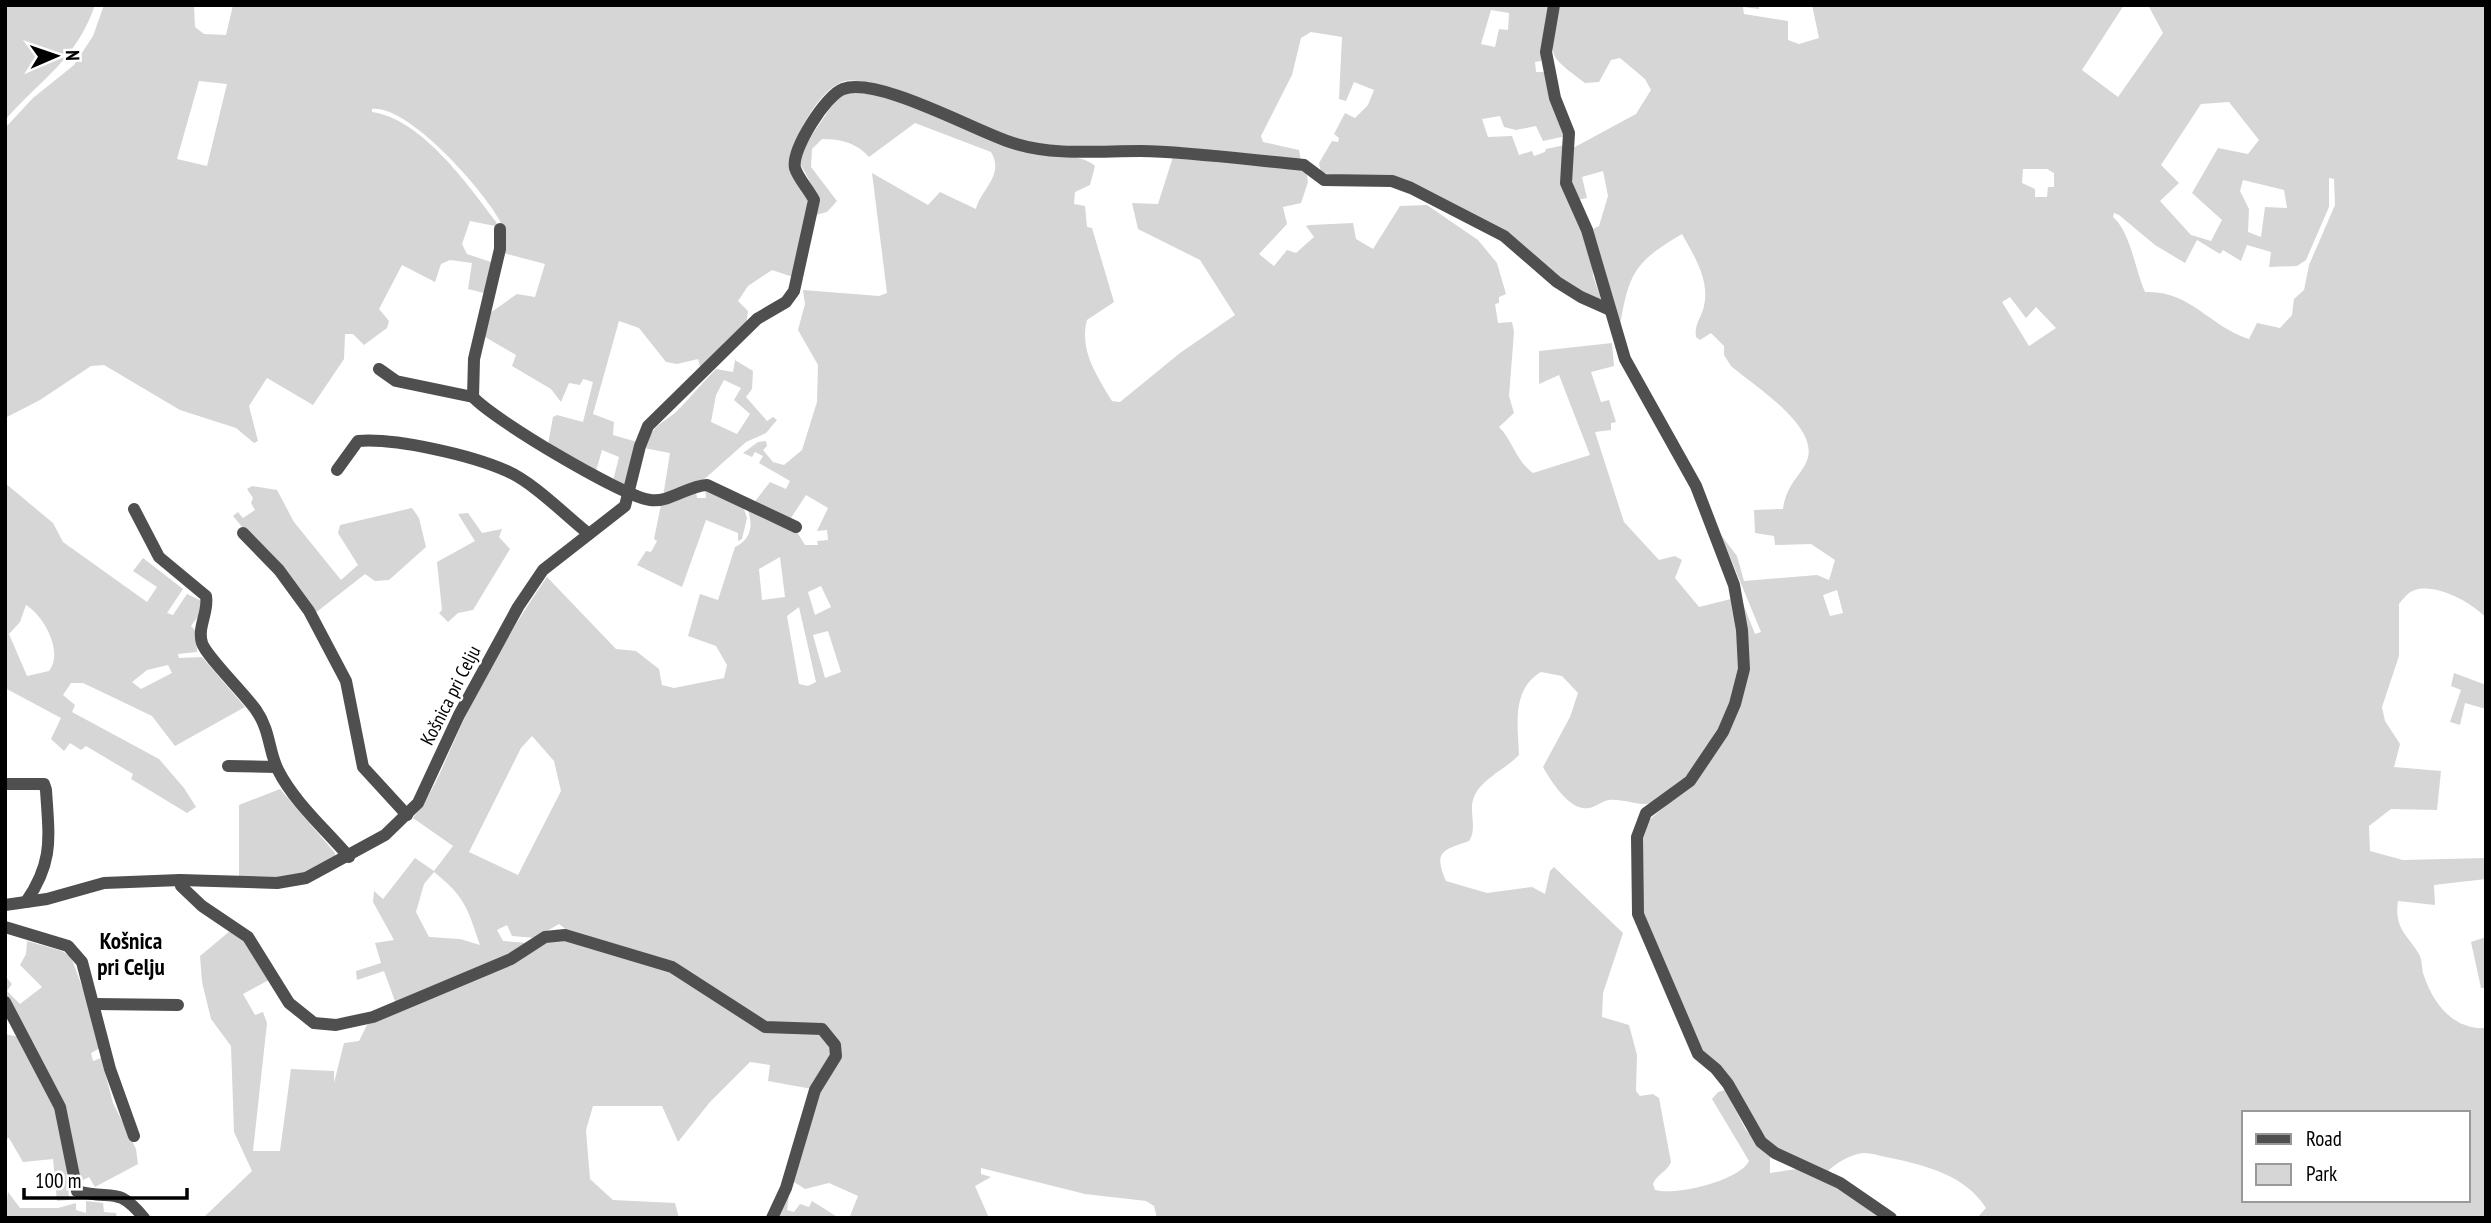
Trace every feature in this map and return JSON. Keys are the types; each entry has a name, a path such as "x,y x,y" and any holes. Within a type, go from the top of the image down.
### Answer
{"street":[{"path":"1554,5 1546,52 1555,98 1569,133 1566,183 1587,230 1608,309 1625,359 1696,486 1734,585 1744,647 1742,678 1723,732 1690,781 1646,813 1641,824 1637,837 1638,914 1698,1054 1716,1069 1728,1084 1761,1142 1775,1153 1840,1183 1891,1218"},
{"name":"Košnica pri Celju","path":"5,905 104,883 180,880 277,883 306,878 349,857 385,835 407,815 418,803 459,715 518,607 543,570 625,506 640,446 648,426 757,319 786,302 796,282 814,200 796,170 797,153 817,115 835,93 845,88 859,88 957,118 1012,143 1047,151 1140,151 1304,165 1324,180 1392,181 1504,236 1557,282 1608,309"},
{"path":"473,397 474,359 500,250 500,229"},
{"path":"379,369 396,381 473,397 482,406 528,436 630,493 650,500 663,499 707,485 796,527"},
{"path":"337,470 358,441 374,440 458,456 508,471 589,534"},
{"path":"134,509 159,557 206,596 207,612 200,634 202,644 265,725 276,767 288,787 349,857"},
{"path":"243,533 279,570 309,611 346,681 363,767 407,815"},
{"path":"228,766 276,767"},
{"path":"5,784 44,785 46,790 48,859 42,878 26,902"},
{"path":"180,880 181,886 202,906 248,937 289,1003 314,1023 336,1025 373,1017 511,959 545,937 565,935 673,967 765,1027 822,1029 835,1045 836,1056 815,1090 786,1188 772,1218"},
{"path":"5,927 68,946 82,962 110,1069 134,1136"},
{"path":"5,1002 60,1107 77,1191 117,1194 132,1203 144,1218"},
{"path":"95,1004 178,1005"}],"green space":[{"path":"5,5 95,5 87,24 68,54 5,120"},
{"path":"104,5 194,5 195,27 204,34 226,35 233,5 1552,5 1541,61 1535,62 1536,72 1546,72 1566,136 1543,141 1536,126 1516,130 1504,127 1500,116 1482,119 1488,137 1512,136 1519,155 1532,151 1534,156 1546,149 1565,145 1562,168 1592,258 1593,276 1601,298 1599,301 1561,280 1414,185 1321,173 1319,163 1332,141 1338,142 1339,138 1334,134 1345,113 1355,118 1368,105 1374,90 1354,82 1346,101 1339,99 1342,37 1311,32 1301,38 1292,75 1261,136 1263,142 1299,150 1301,161 1048,146 1003,134 877,85 859,81 837,84 811,112 798,136 792,156 794,178 807,197 808,204 796,278 772,270 748,286 738,301 748,311 746,326 701,370 698,359 677,364 666,362 639,328 619,321 593,414 614,422 613,435 637,442 625,487 613,481 619,457 602,450 596,471 548,444 553,417 557,415 583,422 593,382 583,379 580,385 569,383 561,402 551,389 512,366 516,355 485,337 490,313 517,294 535,297 545,264 503,253 500,221 462,171 444,152 405,120 387,111 372,109 372,112 391,117 409,127 426,140 458,173 497,223 495,226 470,221 462,244 467,254 494,263 484,293 468,289 472,263 450,260 441,264 435,282 402,265 379,309 389,321 387,328 364,345 353,334 345,334 344,359 313,405 267,378 249,406 258,441 254,443 236,428 180,410 104,365 91,366 40,400 5,418 5,128 33,98 74,65 93,36","holes":["1491,10 1509,13 1508,30 1499,29 1495,47 1481,44","199,81 227,84 207,166 177,159"]},
{"path":"1559,5 1759,5 1759,9 1743,7 1744,14 1788,21 1788,40 1799,44 1819,38 1812,5 2124,5 2082,70 2118,97 2163,33 2148,5 2486,5 2486,618 2454,596 2433,589 2412,591 2399,604 2399,656 2382,707 2385,721 2400,744 2394,767 2441,771 2437,810 2391,809 2369,826 2370,851 2403,860 2486,858 2486,879 2434,885 2435,905 2398,901 2397,910 2402,930 2419,954 2433,997 2455,1020 2475,1028 2486,1028 2486,1218 1977,1218 1986,1208 1977,1197 1956,1180 1931,1169 1864,1153 1843,1160 1826,1173 1779,1150 1762,1138 1705,1055 1643,911 1642,835 1648,821 1694,781 1740,701 1742,601 1755,634 1761,632 1721,535 1737,556 1744,581 1817,575 1829,580 1835,560 1811,544 1775,545 1774,536 1755,533 1754,510 1783,509 1788,491 1806,463 1808,444 1793,419 1781,406 1731,366 1724,355 1724,346 1711,333 1700,340 1696,337 1704,306 1705,287 1700,268 1682,234 1644,261 1637,270 1627,293 1620,326 1591,230 1599,226 1608,196 1603,171 1582,177 1587,198 1577,200 1571,187 1573,148 1636,114 1651,90 1645,79 1620,58 1611,60 1599,82 1585,83 1556,58 1552,44","holes":["2229,102 2259,140 2248,154 2218,148 2192,193 2222,220 2211,241 2191,235 2160,201 2179,183 2161,165 2201,104","2023,169 2047,169 2054,173 2054,187 2048,187 2047,197 2035,197 2035,189 2022,183","2329,178 2334,179 2335,205 2309,265 2304,290 2294,299 2292,315 2280,328 2257,323 2249,339 2175,297 2145,292 2124,231 2113,217 2114,213 2119,215 2155,245 2185,263 2197,240 2220,254 2223,250 2241,261 2247,245 2271,252 2269,267 2297,266 2306,260 2329,207","2243,180 2284,190 2287,208 2265,207 2261,237 2248,232 2249,209 2240,191","2010,297 2026,318 2036,307 2056,328 2029,346 2002,302","1837,590 1843,613 1830,616 1823,595"]},
{"path":"854,92 898,101 1039,153 1082,159 1095,166 1090,185 1075,192 1074,204 1085,206 1087,227 1092,228 1114,302 1087,320 1085,331 1087,352 1112,401 1120,402 1180,353 1235,315 1200,260 1138,229 1132,203 1158,204 1173,157 1306,170 1308,182 1301,203 1283,207 1287,224 1259,254 1274,266 1287,250 1296,253 1314,237 1306,226 1310,225 1353,223 1356,239 1373,249 1400,206 1427,205 1478,240 1497,263 1506,294 1499,297 1499,303 1495,304 1498,323 1512,322 1514,332 1509,396 1514,413 1499,427 1522,463 1533,473 1590,455 1559,375 1539,384 1539,351 1612,343 1614,366 1591,372 1601,402 1609,400 1616,422 1611,423 1611,430 1595,432 1624,522 1659,560 1675,556 1682,560 1675,578 1699,607 1731,599 1739,645 1736,689 1730,707 1710,745 1670,792 1651,803 1609,800 1582,808 1562,794 1543,767 1570,717 1578,693 1562,676 1541,672 1525,688 1518,709 1519,755 1477,791 1472,802 1472,836 1469,841 1443,853 1440,863 1442,871 1446,881 1487,893 1532,887 1545,894 1550,871 1554,867 1623,933 1603,993 1602,1017 1629,1025 1637,1055 1636,1091 1640,1096 1653,1094 1659,1098 1671,1162 1653,1184 1655,1190 1677,1191 1720,1181 1733,1175 1749,1161 1712,1099 1718,1092 1725,1090 1746,1130 1770,1156 1770,1173 1797,1169 1839,1186 1885,1218 1157,1218 1154,1206 1146,1201 1085,1194 981,1168 981,1174 991,1177 975,1186 989,1218 856,1218 850,1216 858,1196 829,1183 805,1189 794,1182 799,1150 839,1041 829,1030 775,1027 702,983 568,931 559,924 535,938 512,936 507,925 497,930 503,941 529,943 480,968 396,1004 384,971 357,980 356,971 381,963 375,943 394,940 373,902 374,891 383,899 415,858 434,871 453,846 413,818 432,789 498,655 547,577 616,649 636,651 659,669 662,685 674,688 724,678 727,665 716,646 688,636 700,594 718,600 735,547 748,536 750,520 747,508 797,532 805,545 818,545 817,541 828,540 827,530 817,531 828,508 806,495 791,518 753,504 770,482 786,489 790,481 759,463 763,456 755,452 752,457 743,453 758,442 766,441 767,446 763,450 773,462 784,465 802,450 817,402 818,365 798,330 805,304 803,290 879,296 887,293 872,173 928,205 940,192 976,209 991,182 995,168 991,152 915,123 869,157 848,143 822,139 812,149 811,167 837,201 827,212 816,215 812,187 799,162 805,145 840,94","holes":["780,557 785,597 762,600 759,569","821,586 831,607 815,615 808,592","799,607 816,682 808,686 799,684 787,616","828,631 841,672 825,678 813,635","532,736 554,761 561,791 518,875 469,852 521,748","434,872 459,896 472,921 480,945 460,939 429,937 416,912 424,884"]},
{"path":"735,360 753,371 752,389 746,397 767,421 773,417 777,420 766,433 746,442 700,483 663,497 670,453 644,448 648,439 656,427 675,413 716,369 733,372","holes":["724,380 741,388 734,400 750,414 737,434 711,422 716,395"]},
{"path":"5,483 53,523 63,542 147,602 157,587 133,571 143,558 183,589 167,613 173,615 187,594 202,601 199,615 191,626 196,631 197,652 178,654 179,658 202,657 245,707 175,746 152,716 83,683 71,683 63,695 75,705 72,712 159,759 196,807 187,813 131,779 133,774 86,746 81,750 70,743 64,751 51,739 61,718 5,688","holes":["26,605 45,626 54,654 49,671 27,676 9,634 20,622","168,665 172,673 141,689 132,682 147,670"]},
{"path":"252,486 277,490 294,522 341,580 358,565 338,533 340,525 412,508 419,518 426,547 389,580 375,581 365,574 314,614 233,516 238,512 243,518 255,510 251,503 253,498 247,489"},
{"path":"705,489 744,509 747,518 742,539 738,541 738,533 706,520 682,587 637,565 646,551 651,552 657,541 654,539 661,505 696,490 697,498 706,498"},
{"path":"468,513 482,533 502,529 499,537 510,549 473,610 458,613 448,622 439,613 442,610 437,562 475,541 458,514"},
{"path":"2454,673 2486,685 2486,709 2465,703 2460,725 2450,722 2461,690 2451,686"},
{"path":"280,789 335,853 335,860 298,876 239,880 239,805"},
{"path":"230,931 242,937 269,980 243,994 255,1015 263,1012 267,1023 253,1151 280,1151 291,1069 334,1071 334,1083 344,1043 359,1041 367,1025 546,941 563,940 672,970 767,1031 823,1033 833,1055 812,1089 768,1081 770,1065 750,1062 710,1102 678,1142 662,1106 593,1106 586,1130 590,1179 613,1200 675,1203 679,1218 203,1218 252,1171 234,1132 231,1046 211,1019 202,982 200,956"},
{"path":"2486,937 2486,988 2481,988 2471,942"},
{"path":"27,941 62,951 71,957 90,1008 100,1048 91,1053 93,1061 101,1058 113,1103 136,1149 138,1164 95,1187 89,1177 74,1185 70,1136 5,1004 5,976 12,984 7,991 20,1004 42,987 20,965 26,954"},
{"path":"5,1034 19,1037 51,1096 65,1139 69,1200 57,1201 53,1159 23,1162 9,1138 5,1139"},
{"path":"8,1192 20,1208 58,1208 76,1203 76,1210 86,1213 86,1201 103,1203 104,1212 116,1213 117,1218 5,1218"},
{"path":"789,1195 787,1210 794,1212 800,1204 809,1207 812,1201 839,1218 777,1218"}],"district":[{"name":"Košnica pri Celju","path":"131,953"}]}
